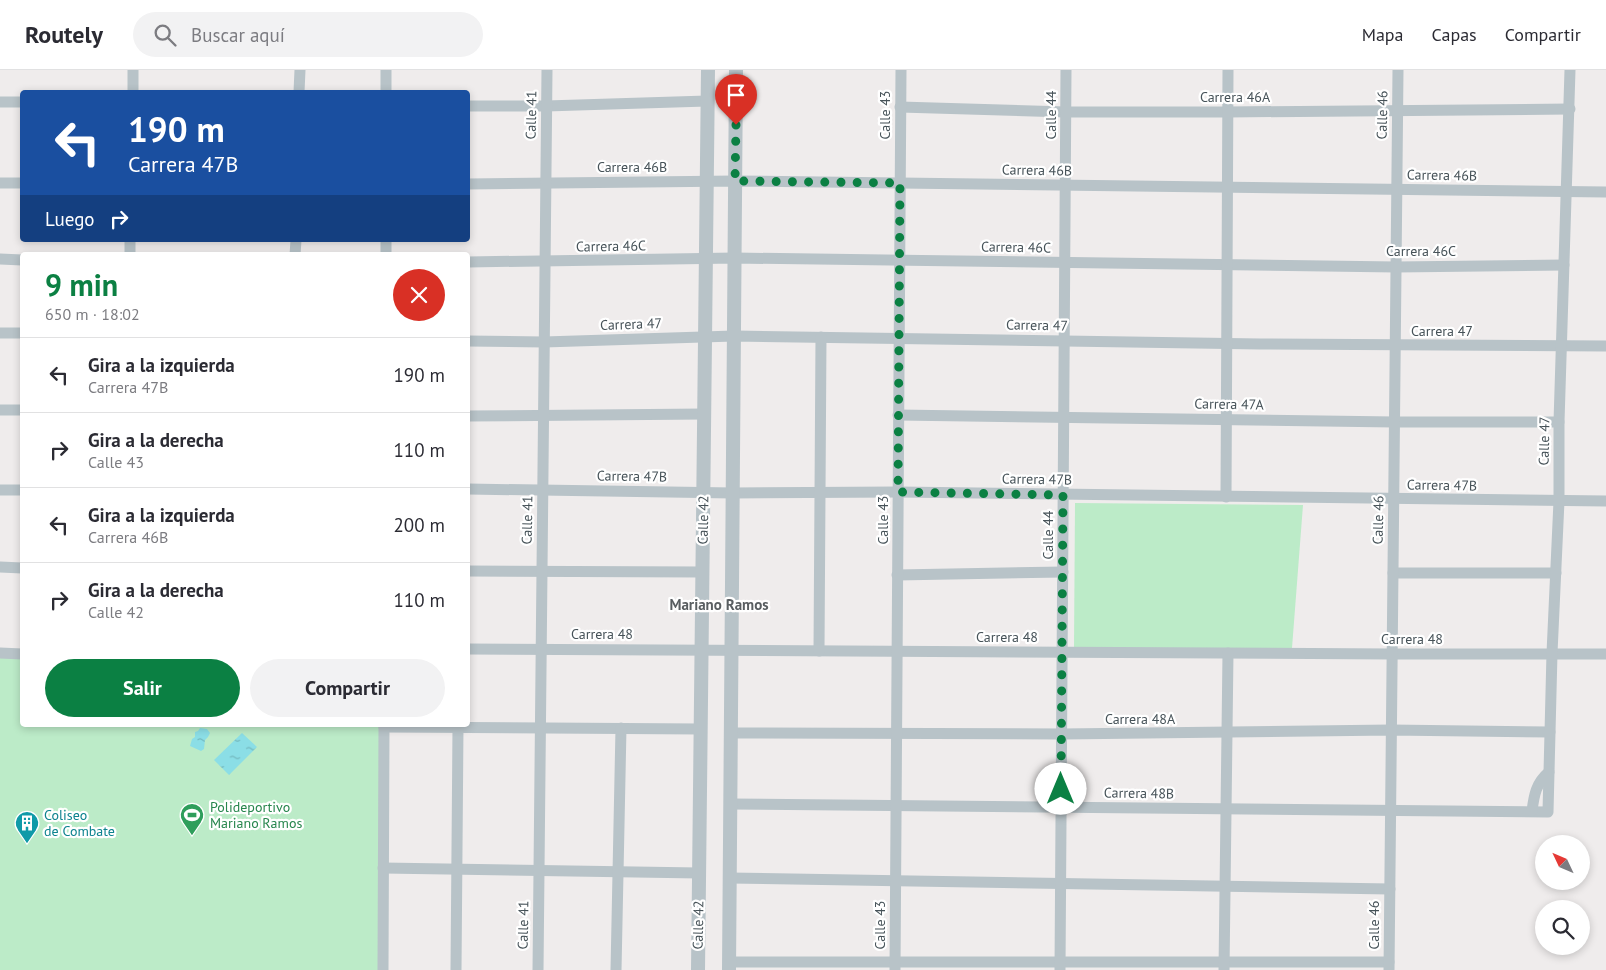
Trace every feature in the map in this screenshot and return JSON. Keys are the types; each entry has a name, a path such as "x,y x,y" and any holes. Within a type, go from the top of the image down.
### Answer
{"street":[{"path":"133,70 133,90"},
{"path":"299,90 300,70"},
{"path":"386,70 386,90"},
{"name":"Calle 41","path":"538,970 546,70"},
{"name":"Calle 42","path":"698,970 708,70"},
{"path":"736,70 729,966 1389,966"},
{"name":"Calle 43","path":"895,966 901,70"},
{"name":"Calle 44","path":"1060,966 1066,70"},
{"path":"1226,497 1228,70"},
{"name":"Calle 46","path":"1389,966 1398,70"},
{"name":"Calle 47","path":"1548,812 1552,653 1559,501 1559,422 1570,70"},
{"path":"470,106 546,106 707,101"},
{"path":"0,102 20,102"},
{"name":"Carrera 46A","path":"900,107 1066,112 1570,109"},
{"name":"Carrera 46B","path":"470,184 735,181 1606,192"},
{"path":"0,183 20,183"},
{"name":"Carrera 46C","path":"470,262 735,258 1396,267 1564,265"},
{"path":"0,259 20,260"},
{"path":"0,333 20,333"},
{"name":"Carrera 47","path":"470,341 544,342 734,336 1395,346 1606,346"},
{"path":"819,651 821,337"},
{"path":"0,410 20,410"},
{"path":"470,416 704,414"},
{"name":"Carrera 47A","path":"898,415 1394,422 1559,422"},
{"path":"0,490 20,490"},
{"name":"Carrera 47B","path":"470,490 733,493 898,492 1606,501"},
{"path":"0,567 20,568"},
{"path":"470,571 702,572"},
{"path":"897,575 1063,572"},
{"path":"1393,573 1556,573"},
{"name":"Carrera 48","path":"470,649 1606,654"},
{"path":"0,653 20,654"},
{"path":"1224,966 1228,653"},
{"path":"383,970 384,727"},
{"path":"456,970 458,727 700,729"},
{"path":"616,970 621,728"},
{"name":"Carrera 48A","path":"731,733 1062,734 1391,730 1550,732"},
{"path":"1532,811 1536,789 1540,781 1549,772"},
{"name":"Carrera 48B","path":"730,804 1548,812"},
{"path":"383,868 699,873"},
{"path":"729,878 1390,889"}],"green space":[{"path":"1075,503 1303,505 1292,648 1074,648"},
{"name":"Polideportivo Mariano Ramos","path":"0,653 20,654 20,727 384,727 383,970 0,970"}],"water":[{"path":"200,728 207,729 210,733 205,740 204,749 201,751 190,746 192,739 195,737 195,732"},
{"path":"242,733 257,747 229,775 214,760"}],"place":[{"name":"Polideportivo Mariano Ramos","path":"192,836"},
{"name":"Coliseo de Combate","path":"27,844"}],"district":[{"name":"Mariano Ramos","path":"719,605"}],"route":[{"path":"736,125 735,181 900,183 898,492 1063,495 1061,789"}]}
